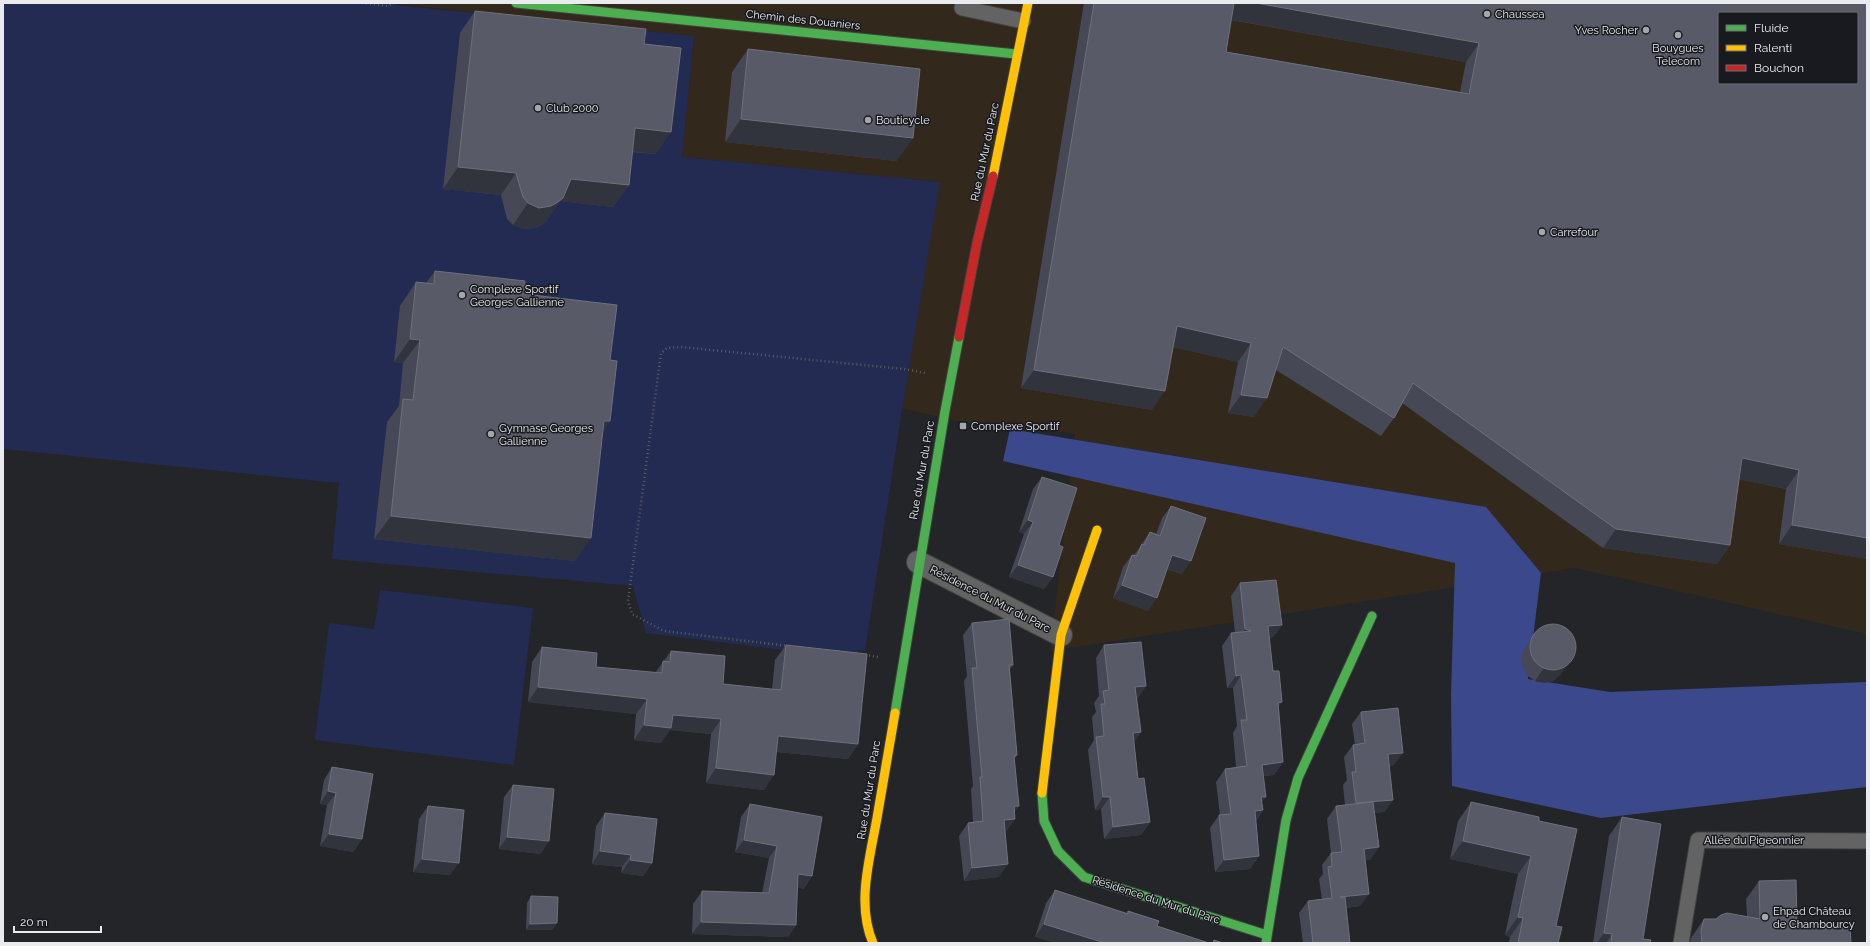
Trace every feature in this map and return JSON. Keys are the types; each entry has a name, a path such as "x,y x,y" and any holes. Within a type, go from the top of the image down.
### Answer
{"street":[{"name":"Chemin des Douaniers","path":"516,3 1016,54"},
{"name":"Rue du Mur du Parc","path":"873,943 868,933 864,914 866,884 918,562 951,378 1016,54 1028,3"},
{"name":"Résidence du Mur du Parc","path":"1097,530 1061,635 1042,793 1044,820 1058,851 1084,877 1267,939 1286,820 1298,778 1372,616"},
{"name":"Résidence du Mur du Parc","path":"918,562 1061,635"}],"lane":[{"path":"963,3 962,8 1023,20"},
{"name":"Allée du Pigeonnier","path":"1681,943 1698,840 1867,842"}],"path":[{"path":"362,3 394,3"},
{"path":"790,646 664,631 632,614 628,601 661,353 667,348 681,347 904,369 951,378"},
{"path":"860,654 902,661"}],"shaded area":[{"name":"Complexe Sportif Georges Gallienne","path":"3,3 396,3 396,5 694,36 682,157 940,182 901,416 865,651 858,650 857,659 646,633 633,586 332,559 339,483 3,449"},
{"path":"396,3 1867,3 1867,634 1575,568 1050,651 1075,433 991,428 902,409 940,182 682,157 694,36"},
{"path":"1010,429 1486,507 1541,573 1528,679 1610,692 1867,682 1867,787 1601,818 1452,786 1451,694 1455,563 1003,461"},
{"path":"380,590 533,608 514,765 315,740 329,623 374,629"}],"building":[{"name":"Carrefour","path":"1094,3 1234,3 1226,52 1469,94 1479,43 1256,3 1867,3 1867,538 1792,525 1799,470 1742,458 1730,545 1616,529 1413,383 1394,418 1283,347 1267,398 1241,395 1251,343 1177,326 1165,391 1034,370"},
{"name":"Club 2000","path":"475,11 646,29 644,44 681,48 671,132 635,128 629,185 571,179 563,198 551,206 539,208 528,203 523,197 516,173 458,167"},
{"path":"748,49 920,69 913,138 741,119"},
{"name":"Gymnase Georges Gallienne","path":"435,271 525,281 524,294 617,305 610,360 617,361 610,421 604,421 591,538 391,516 403,399 413,400 420,340 410,339 416,282 434,284"},
{"path":"1042,477 1077,488 1059,545 1063,547 1053,577 1018,565 1033,522 1028,520"},
{"path":"1171,506 1206,518 1191,561 1172,555 1157,598 1122,585 1132,555 1137,556 1142,544 1144,545 1150,532 1160,536"},
{"path":"1276,580 1282,625 1268,626 1273,671 1279,671 1282,702 1278,703 1283,762 1262,765 1266,797 1261,797 1263,810 1255,811 1259,856 1224,860 1219,815 1231,814 1225,769 1247,766 1241,720 1247,720 1241,675 1236,676 1231,633 1251,631 1245,629 1240,583"},
{"path":"1009,619 1013,665 1009,665 1017,755 1014,756 1019,806 1014,806 1015,819 1004,820 1008,864 972,868 968,823 983,821 980,777 982,777 972,668 977,668 972,623"},
{"path":"1553,624 1566,628 1572,634 1576,647 1572,660 1566,666 1553,670 1540,666 1534,660 1530,647 1534,634 1540,628"},
{"path":"1141,642 1146,686 1135,687 1141,732 1133,733 1138,779 1144,778 1150,822 1113,827 1110,797 1103,797 1096,737 1104,736 1101,704 1105,704 1103,691 1109,690 1104,645"},
{"path":"786,645 867,654 858,744 778,736 774,775 716,768 721,719 673,715 671,728 644,725 647,699 538,687 542,647 597,653 596,667 662,673 663,661 670,662 671,651 725,656 723,684 781,690"},
{"path":"1398,708 1403,753 1388,754 1393,800 1356,803 1352,772 1356,772 1353,745 1365,743 1361,712"},
{"path":"332,767 373,774 362,839 329,834 336,793 328,791"},
{"path":"513,785 554,789 549,841 507,837"},
{"path":"1373,802 1379,847 1364,849 1369,894 1340,897 1345,897 1350,943 1313,943 1308,901 1332,898 1328,867 1332,866 1331,853 1342,852 1336,806"},
{"path":"1471,802 1539,817 1539,821 1577,829 1556,926 1562,927 1558,943 1518,943 1523,918 1518,917 1531,856 1463,841"},
{"path":"750,804 822,817 812,876 798,874 796,925 701,922 702,891 769,893 777,846 744,840"},
{"path":"428,806 464,810 459,863 422,859"},
{"path":"605,813 657,819 652,863 630,860 631,855 600,851"},
{"path":"1622,817 1661,824 1643,939 1651,940 1650,943 1611,943 1612,934 1604,933"},
{"path":"1796,880 1797,925 1826,925 1826,928 1850,927 1851,943 1702,943 1701,930 1704,919 1716,919 1727,913 1760,919 1759,881"},
{"path":"1055,890 1128,914 1128,911 1159,921 1157,926 1209,943 1105,943 1044,924"},
{"path":"531,896 558,897 557,923 530,924"},
{"path":"1214,940 1223,943 1213,943"}],"traffic: fast":[{"path":"516,3 1016,54"},
{"path":"895,713 945,411 959,337"},
{"path":"1266,943 1286,820 1298,778 1372,616"},
{"path":"1042,793 1044,821 1058,851 1084,877 1267,935"}],"traffic: slow":[{"path":"993,176 1028,3"},
{"path":"1042,793 1061,635 1097,530"},
{"path":"873,943 865,913 866,881 895,713"}],"traffic: jam":[{"path":"959,337 977,243 993,176"}],"place":[{"name":"Chaussea","path":"1487,14"},
{"name":"Yves Rocher","path":"1646,30"},
{"name":"Bouygues Telecom","path":"1678,35"},
{"name":"Club 2000","path":"538,108"},
{"name":"Bouticycle","path":"868,120"},
{"name":"Carrefour","path":"1542,232"},
{"name":"Complexe Sportif Georges Gallienne","path":"462,295"},
{"name":"Complexe Sportif","path":"963,426"},
{"name":"Gymnase Georges Gallienne","path":"491,434"},
{"name":"Ehpad Château de Chambourcy","path":"1765,917"}]}
